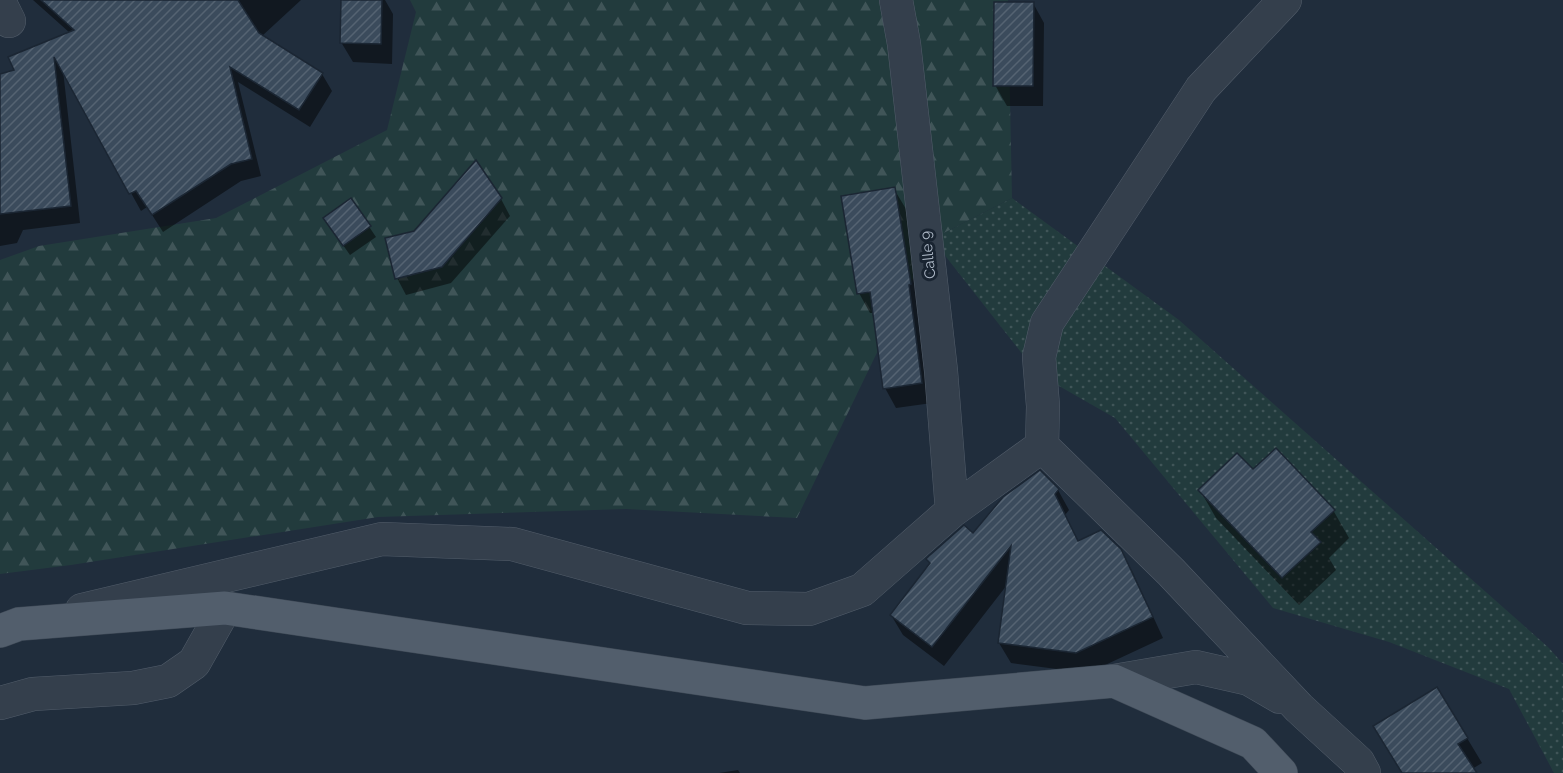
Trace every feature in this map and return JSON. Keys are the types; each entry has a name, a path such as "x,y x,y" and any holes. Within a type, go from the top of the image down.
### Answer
{"main road":[{"path":"10,628 225,608 865,703 1114,681 1253,743 1281,773"}],"street":[{"name":"Calle 9","path":"896,0 904,44 939,359 952,511"},
{"path":"1285,0 1201,89 1047,323 1039,357 1043,406 1042,446 1171,572 1299,708 1358,762 1364,773"},
{"path":"10,628 382,538 512,544 747,608 809,609 862,590 952,511 1042,446"},
{"path":"0,703 33,694 133,688 168,681 194,663 225,608"},
{"path":"1114,681 1196,667 1249,678 1299,708"}],"green space":[{"path":"410,0 1008,0 1012,198 932,239 797,518 626,509 378,517 0,574 0,260 39,246 216,218 387,130 416,12"},
{"path":"1012,198 1179,320 1549,648 1563,664 1563,773 1554,773 1509,689 1389,642 1273,608 1115,418 1038,374 932,239"}],"building":[{"path":"41,0 238,0 259,33 323,73 299,110 230,67 252,159 231,164 152,215 136,191 129,194 54,57 71,206 0,214 0,74 14,70 8,57 74,30"},
{"path":"341,0 382,0 381,44 340,43"},
{"path":"994,2 1034,2 1033,86 993,86"},
{"path":"476,160 502,198 442,267 395,279 385,238 414,231"},
{"path":"895,187 911,284 909,285 922,383 883,389 870,292 857,294 841,196"},
{"path":"351,198 371,226 343,246 323,218"},
{"path":"1276,448 1335,510 1311,532 1321,542 1282,578 1198,490 1237,453 1253,469"},
{"path":"1040,470 1059,489 1055,494 1078,541 1101,530 1121,549 1153,617 1076,653 998,643 1011,546 932,647 890,615 930,563 926,559 929,556 964,525 973,533 1003,497"},
{"path":"1437,687 1468,738 1458,744 1477,773 1402,773 1373,726"}]}
